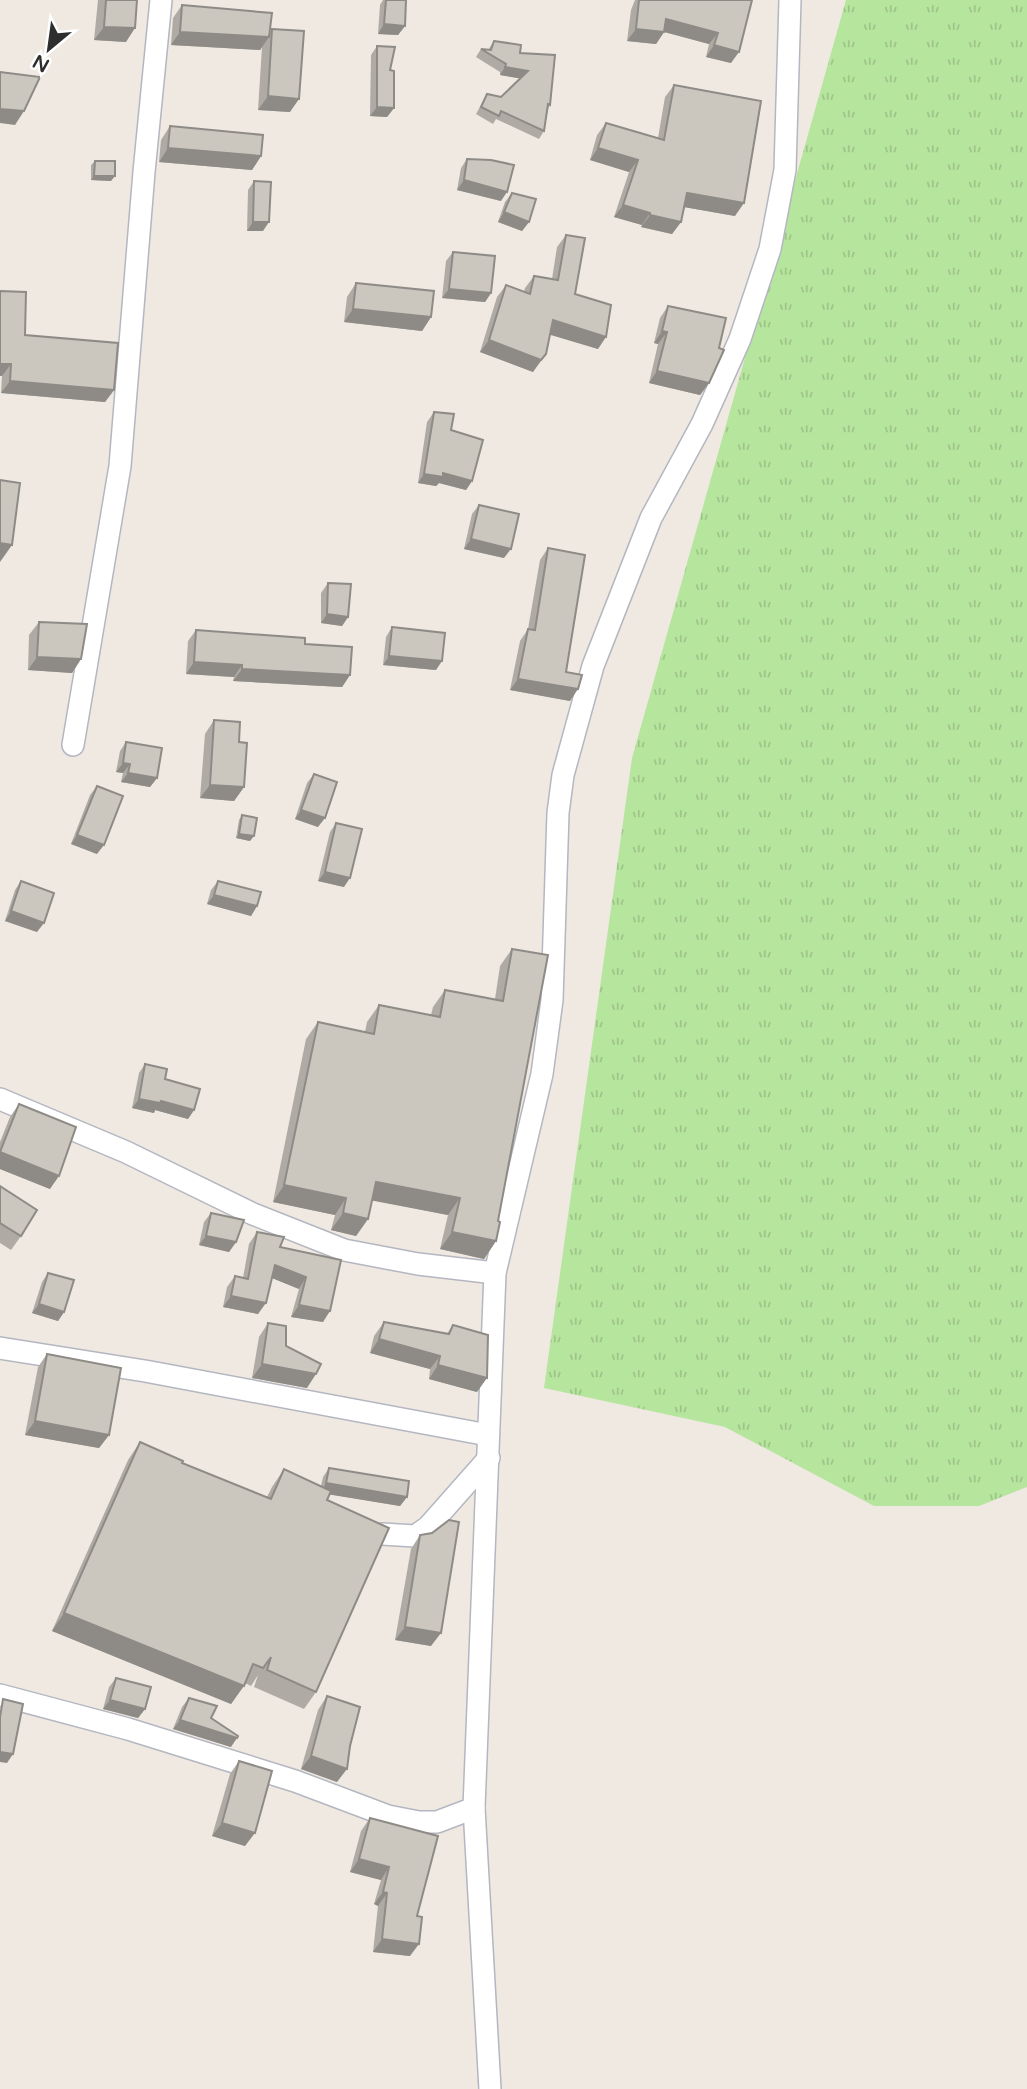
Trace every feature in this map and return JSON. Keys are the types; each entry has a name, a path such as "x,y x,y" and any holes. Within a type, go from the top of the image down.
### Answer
{"street":[{"path":"73,745 120,467 144,172 162,0"},
{"path":"490,2089 474,1808 495,1273 542,1074 552,1000 558,813 563,775 593,666 651,518 702,424 740,339 770,249 785,170 790,0"},
{"path":"0,1099 126,1152 253,1214 344,1250 418,1264 495,1273"},
{"path":"0,1348 145,1371 488,1435"},
{"path":"382,1534 415,1536 421,1532 489,1458"},
{"path":"0,1695 128,1729 306,1784 388,1816 419,1822 438,1822 474,1808"}],"green space":[{"path":"846,0 1027,0 1027,1487 979,1506 874,1506 725,1427 544,1388 632,758"}],"building":[{"path":"106,0 137,0 135,28 104,27"},
{"path":"386,0 406,0 405,26 384,24"},
{"path":"639,0 752,0 739,52 714,45 718,33 666,19 664,32 636,29"},
{"path":"182,5 272,13 269,37 180,32"},
{"path":"272,29 304,31 299,99 268,96"},
{"path":"494,41 521,45 520,53 555,55 550,105 548,104 544,131 501,111 499,116 481,107 487,94 501,97 528,71 505,67 506,64 481,49 491,50"},
{"path":"377,46 395,47 390,70 394,71 394,108 377,107"},
{"path":"0,72 40,77 24,111 0,109"},
{"path":"674,85 761,101 744,203 687,193 681,222 623,205 638,160 598,148 606,123 664,140"},
{"path":"170,126 263,135 261,156 168,148"},
{"path":"467,159 514,165 507,192 464,180"},
{"path":"95,161 115,161 115,176 94,176"},
{"path":"254,181 271,182 269,222 253,222"},
{"path":"512,193 536,199 529,222 504,212"},
{"path":"566,235 585,238 575,294 611,305 606,337 553,320 546,354 541,360 489,340 506,285 530,294 534,276 558,280"},
{"path":"453,252 495,256 491,293 449,289"},
{"path":"356,283 434,291 431,317 353,309"},
{"path":"0,291 26,292 25,335 118,343 114,390 10,381 11,364 0,364"},
{"path":"668,306 726,318 719,348 724,350 709,383 657,371 667,332 662,331"},
{"path":"434,412 454,414 451,430 483,440 472,481 443,473 443,477 424,474"},
{"path":"0,480 20,483 12,545 0,543"},
{"path":"479,505 519,514 511,549 471,539"},
{"path":"548,548 585,555 566,672 582,675 578,689 518,679 528,629 535,630"},
{"path":"328,583 351,584 348,617 327,614"},
{"path":"39,622 87,624 81,659 37,657"},
{"path":"392,627 445,633 442,661 389,656"},
{"path":"196,630 305,638 305,644 352,647 350,675 242,669 242,665 194,662"},
{"path":"214,720 240,722 239,742 247,743 244,787 210,785"},
{"path":"126,742 162,748 157,778 128,773 130,764 123,763"},
{"path":"314,774 337,782 325,818 301,810"},
{"path":"97,786 123,796 104,845 77,835"},
{"path":"242,815 257,818 254,836 239,834"},
{"path":"336,823 362,829 350,878 325,872"},
{"path":"21,881 54,893 44,923 11,911"},
{"path":"218,881 261,892 257,906 214,895"},
{"path":"512,949 548,955 496,1241 452,1232 460,1198 376,1182 368,1219 343,1213 346,1198 284,1185 318,1022 374,1034 379,1005 440,1017 445,990 503,1001"},
{"path":"145,1064 167,1069 165,1079 200,1089 194,1110 161,1101 139,1099"},
{"path":"19,1104 76,1127 59,1176 0,1152"},
{"path":"0,1186 37,1210 21,1236 0,1223"},
{"path":"211,1213 244,1220 236,1242 206,1236"},
{"path":"257,1232 284,1237 280,1247 341,1260 330,1311 299,1305 306,1277 275,1265 266,1303 231,1296 235,1276 248,1279"},
{"path":"48,1273 74,1280 64,1312 39,1304"},
{"path":"384,1322 449,1334 453,1325 488,1335 487,1378 438,1365 440,1356 379,1339"},
{"path":"268,1323 286,1326 286,1346 321,1364 316,1374 262,1364"},
{"path":"47,1354 121,1368 109,1435 35,1421"},
{"path":"140,1442 183,1461 182,1463 271,1499 284,1469 331,1491 327,1500 389,1528 316,1692 267,1670 271,1657 263,1668 253,1664 244,1686 64,1613"},
{"path":"329,1468 409,1481 407,1497 326,1483"},
{"path":"449,1520 459,1522 441,1633 405,1627 420,1535 432,1533"},
{"path":"116,1678 151,1687 145,1709 110,1700"},
{"path":"327,1696 360,1707 347,1769 311,1756"},
{"path":"189,1698 217,1706 211,1718 238,1736 237,1738 180,1720"},
{"path":"3,1699 23,1704 13,1754 0,1752"},
{"path":"239,1761 272,1771 255,1833 222,1823"},
{"path":"370,1818 438,1836 417,1916 422,1917 419,1944 382,1939 387,1893 383,1892 389,1867 359,1859"}]}
